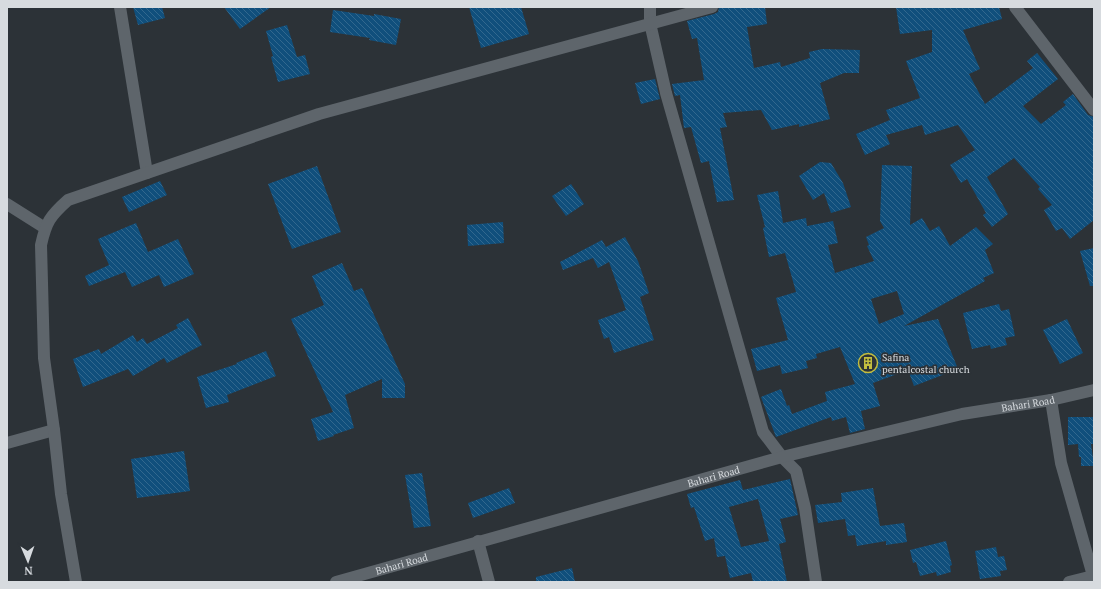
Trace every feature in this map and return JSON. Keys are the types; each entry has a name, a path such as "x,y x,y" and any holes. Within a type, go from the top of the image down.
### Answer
{"street":[{"path":"120,7 147,173"},
{"path":"650,7 650,23 666,93 764,432 782,457 796,471 804,508 816,582"},
{"path":"76,582 61,494 44,358 42,245 45,228 54,212 68,200 319,114 712,7"},
{"path":"1015,7 1094,110"},
{"path":"7,204 45,228"},
{"name":"Bahari Road","path":"336,582 782,457 962,414 1051,400 1094,390"},
{"path":"1051,400 1061,463 1094,577 1069,582"},
{"path":"7,443 54,430"},
{"path":"478,541 489,582"}],"building":[{"path":"133,7 162,7 165,18 138,25"},
{"path":"224,7 271,7 240,29"},
{"path":"469,7 521,7 529,34 481,48"},
{"path":"719,7 765,7 767,24 747,27 754,68 780,62 781,67 810,58 809,52 822,49 860,50 859,73 844,73 820,83 830,119 799,127 799,124 772,130 761,110 723,113 727,127 720,128 734,200 717,202 709,161 701,163 691,127 684,128 680,95 675,96 672,84 704,80 697,38 692,39 687,21 714,14 718,12"},
{"path":"896,7 999,7 1002,19 963,30 980,69 969,74 985,104 1033,68 1027,61 1037,53 1058,79 1023,106 1041,124 1066,105 1063,102 1073,94 1088,115 1094,117 1094,220 1070,239 1062,228 1056,231 1044,210 1052,205 1038,189 1040,187 1014,158 987,177 1008,214 992,227 983,215 986,213 967,179 961,183 950,165 975,150 958,125 925,135 922,125 886,135 890,144 865,155 856,134 890,120 886,110 920,98 906,61 932,52 932,30 900,34"},
{"path":"333,10 374,16 374,14 401,19 396,45 369,40 370,38 330,32"},
{"path":"287,25 297,57 305,55 310,74 278,82 266,31"},
{"path":"655,79 660,99 641,104 635,83"},
{"path":"820,162 831,163 843,183 851,207 831,213 824,193 813,200 799,176"},
{"path":"882,165 912,166 910,225 922,218 930,231 939,226 950,246 976,227 993,244 985,250 994,273 983,278 985,281 904,326 938,319 958,369 914,386 908,370 873,383 880,406 861,411 865,429 850,433 846,417 832,421 831,417 776,437 761,397 781,389 787,406 789,405 792,414 827,401 825,392 855,384 840,347 816,354 817,358 806,361 808,368 782,374 780,365 757,371 751,349 788,340 776,298 796,292 785,253 769,257 763,228 765,227 757,195 778,191 783,223 806,218 807,226 833,221 838,243 828,245 835,273 874,261 867,246 869,245 866,237 884,228 880,221","holes":["897,291 904,314 879,324 871,299"]},
{"path":"317,166 341,232 292,249 268,184"},
{"path":"160,181 167,195 129,212 122,197"},
{"path":"571,184 584,204 566,216 552,196"},
{"path":"503,222 504,243 468,246 467,225"},
{"path":"136,223 148,252 178,239 194,274 164,287 159,275 132,287 125,272 89,286 85,276 109,265 98,239"},
{"path":"625,237 638,261 649,293 640,297 654,340 614,353 609,337 604,339 598,320 626,310 609,262 598,268 593,258 563,270 560,262 602,240 606,247"},
{"path":"1094,248 1094,286 1090,286 1080,251"},
{"path":"342,263 354,291 362,288 405,384 405,398 382,398 382,379 345,395 354,428 318,441 311,419 333,412 291,319 324,305 312,276"},
{"path":"999,304 1001,311 1009,309 1015,336 1005,338 1007,345 991,349 990,345 972,349 963,313"},
{"path":"188,318 202,345 167,363 164,358 133,376 128,369 83,387 73,359 99,349 101,354 133,335 137,342 143,338 147,344 178,328 176,325"},
{"path":"1067,319 1083,353 1060,364 1043,330"},
{"path":"266,351 276,376 227,395 229,402 206,408 197,377 237,364 236,363"},
{"path":"1068,417 1093,417 1094,444 1091,444 1094,466 1081,466 1081,457 1079,457 1078,444 1068,445"},
{"path":"184,451 190,491 137,498 131,459"},
{"path":"422,473 431,526 414,528 405,475"},
{"path":"790,479 798,515 780,519 786,542 779,544 787,582 753,582 751,573 730,578 725,556 717,557 714,538 705,541 694,507 691,508 687,494 740,480 743,490","holes":["758,499 769,541 741,547 729,507"]},
{"path":"509,488 515,503 473,518 468,503"},
{"path":"873,488 880,526 904,523 907,542 886,545 886,541 857,546 855,535 848,536 845,519 818,523 815,505 842,502 841,493"},
{"path":"946,541 952,565 950,566 951,572 937,576 936,572 920,576 916,562 913,563 910,550"},
{"path":"996,547 998,557 1004,556 1007,570 1000,571 1001,576 980,579 975,551"},
{"path":"572,568 575,582 536,582 536,577"}],"place":[{"name":"Safina pentalcostal church","path":"868,363"}]}
